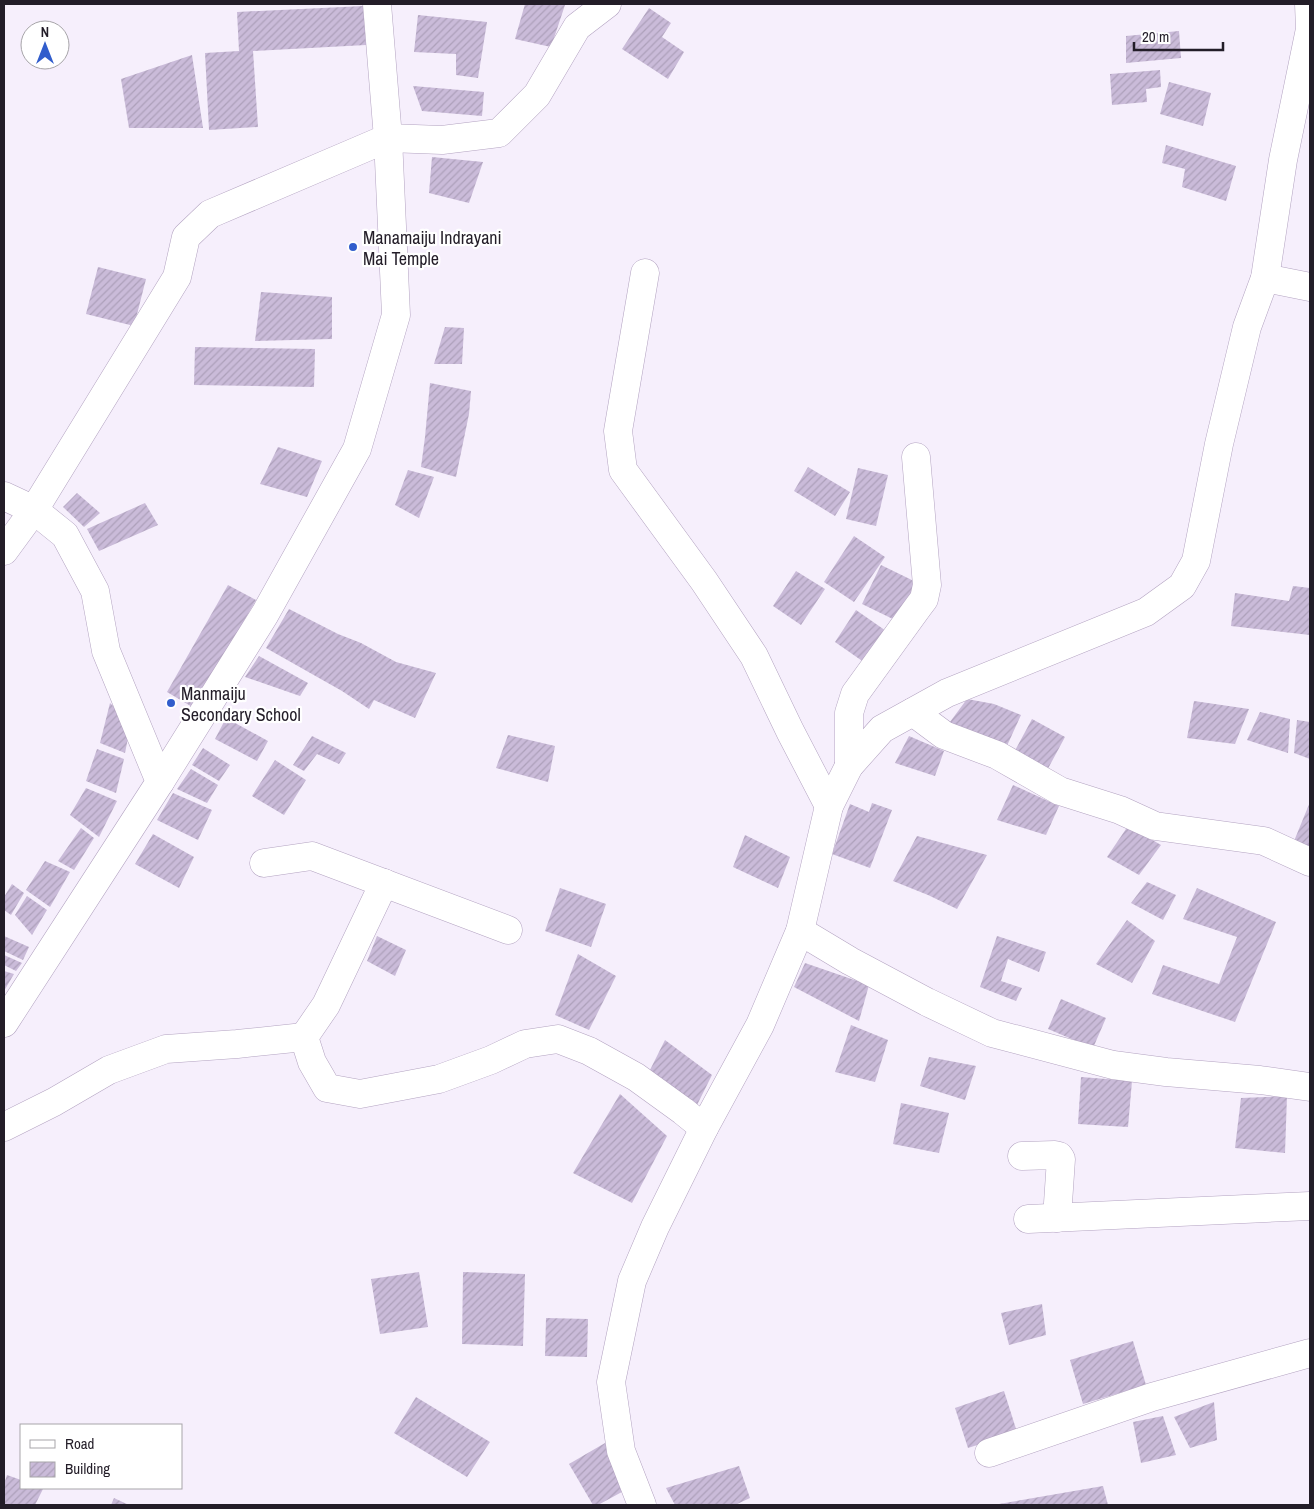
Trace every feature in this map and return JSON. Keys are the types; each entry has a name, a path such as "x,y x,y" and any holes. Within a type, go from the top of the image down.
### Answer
{"street":[{"path":"4,1023 160,782 265,614 357,448 396,315 388,138 377,4"},
{"path":"4,551 34,510 177,277 186,236 210,214 388,138 442,140 499,133 537,95 577,27 607,4"},
{"path":"642,1505 621,1451 612,1382 632,1281 655,1228 704,1128 760,1025 800,931 829,806 849,766 882,729 947,694 1146,612 1182,586 1196,561 1219,444 1245,336 1265,278 1284,160 1310,29 1309,4"},
{"path":"645,273 618,431 623,470 704,581 754,656 829,806"},
{"path":"1265,278 1310,287"},
{"path":"849,766 849,713 855,694 924,599 927,584 916,457"},
{"path":"4,496 34,510 65,535 95,591 106,651 160,782"},
{"path":"913,712 944,735 997,755 1060,791 1120,810 1155,826 1264,841 1310,862"},
{"path":"264,863 312,856 508,930"},
{"path":"4,1127 54,1102 109,1070 166,1049 237,1044 304,1036 326,1005 384,883"},
{"path":"800,931 850,961 927,1002 992,1033 1113,1065 1310,1087"},
{"path":"304,1036 312,1062 327,1088 360,1094 439,1079 526,1044 558,1039 589,1051 636,1077 704,1128"},
{"path":"1022,1156 1055,1155 1061,1159 1057,1218"},
{"path":"1028,1219 1310,1206"},
{"path":"989,1453 1152,1397 1310,1353"}],"building":[{"path":"525,4 565,5 551,47 515,39"},
{"path":"364,6 366,45 253,51 258,127 209,130 205,53 239,51 237,12"},
{"path":"649,8 671,23 662,37 684,52 668,79 622,49"},
{"path":"418,15 487,22 478,78 456,75 456,54 414,52"},
{"path":"1179,31 1181,58 1126,63 1126,36"},
{"path":"192,55 203,128 129,128 121,79"},
{"path":"1160,70 1161,87 1146,89 1147,102 1112,105 1110,74"},
{"path":"1169,82 1211,93 1203,126 1160,114"},
{"path":"413,86 484,92 482,116 422,111"},
{"path":"1166,145 1236,166 1226,201 1182,187 1185,169 1162,163"},
{"path":"432,157 483,162 469,203 429,193"},
{"path":"98,267 146,279 134,326 86,314"},
{"path":"261,292 332,297 332,339 255,341"},
{"path":"445,327 464,328 462,364 434,364"},
{"path":"195,347 315,349 314,387 194,385"},
{"path":"430,383 471,391 469,414 456,477 421,467"},
{"path":"278,447 322,461 307,497 260,484"},
{"path":"808,467 850,492 835,516 794,491"},
{"path":"858,468 888,475 876,526 846,519"},
{"path":"408,470 434,477 419,518 395,505"},
{"path":"77,493 100,513 84,527 63,507"},
{"path":"145,503 158,525 99,551 87,529"},
{"path":"854,536 885,557 854,602 824,582"},
{"path":"881,565 918,583 899,622 862,604"},
{"path":"796,571 825,589 801,625 773,606"},
{"path":"228,585 256,600 194,708 167,692"},
{"path":"1293,586 1310,588 1310,635 1231,626 1235,593 1289,601"},
{"path":"289,609 396,662 436,673 415,718 374,700 369,709 342,691 266,648"},
{"path":"856,610 889,633 868,665 835,642"},
{"path":"259,656 308,683 300,696 245,677"},
{"path":"967,699 994,704 1021,715 1006,748 947,726"},
{"path":"1194,701 1249,709 1235,744 1187,738"},
{"path":"110,703 131,723 125,753 100,743"},
{"path":"1260,712 1290,719 1288,753 1247,740"},
{"path":"226,718 268,741 257,761 215,739"},
{"path":"1032,719 1065,737 1044,776 1011,758"},
{"path":"1297,720 1310,722 1310,759 1294,753"},
{"path":"508,735 555,746 548,782 496,768"},
{"path":"312,736 346,753 339,764 317,754 304,771 293,765"},
{"path":"909,736 944,751 935,776 895,763"},
{"path":"203,748 230,765 219,781 192,765"},
{"path":"97,749 124,759 116,793 86,781"},
{"path":"275,760 306,780 284,815 252,796"},
{"path":"191,769 218,785 207,803 177,789"},
{"path":"1013,785 1059,806 1046,835 997,820"},
{"path":"86,788 117,801 99,837 70,815"},
{"path":"173,793 212,810 198,840 157,820"},
{"path":"1310,802 1310,853 1292,846"},
{"path":"872,803 892,810 870,868 832,854 850,804 869,812"},
{"path":"1128,826 1161,845 1139,875 1107,857"},
{"path":"81,828 94,838 74,870 58,861"},
{"path":"153,834 194,857 179,888 135,864"},
{"path":"745,835 790,857 778,888 733,867"},
{"path":"917,836 987,855 957,909 893,881"},
{"path":"45,861 70,872 50,907 26,890"},
{"path":"1147,882 1176,895 1163,920 1131,903"},
{"path":"12,884 24,893 11,915 4,910 4,897"},
{"path":"560,888 606,904 591,947 545,931"},
{"path":"1197,888 1276,922 1235,1022 1152,994 1163,965 1219,984 1237,937 1183,919"},
{"path":"27,896 47,910 32,935 15,915"},
{"path":"1127,920 1155,941 1132,983 1096,964"},
{"path":"4,936 29,947 23,960 4,951"},
{"path":"377,936 406,950 395,976 367,961"},
{"path":"997,936 1046,952 1039,972 1008,959 1001,981 1022,988 1016,1001 980,987"},
{"path":"578,954 616,976 589,1030 555,1015"},
{"path":"4,955 22,963 16,971 4,965"},
{"path":"805,963 869,985 859,1021 794,987"},
{"path":"4,971 14,974 4,991"},
{"path":"1061,999 1106,1018 1093,1048 1048,1029"},
{"path":"851,1025 888,1040 875,1082 835,1072"},
{"path":"665,1040 712,1075 693,1113 648,1074"},
{"path":"929,1057 976,1066 965,1100 920,1086"},
{"path":"1081,1077 1132,1081 1128,1127 1078,1124"},
{"path":"620,1094 667,1136 632,1203 573,1173"},
{"path":"1287,1096 1285,1153 1235,1148 1241,1098"},
{"path":"901,1103 949,1113 939,1153 893,1144"},
{"path":"419,1272 428,1327 380,1334 371,1279"},
{"path":"463,1272 525,1274 523,1346 462,1344"},
{"path":"1042,1304 1046,1335 1009,1345 1001,1313"},
{"path":"546,1318 588,1319 587,1357 545,1356"},
{"path":"1133,1341 1146,1385 1083,1404 1070,1360"},
{"path":"1004,1391 1017,1432 968,1448 955,1408"},
{"path":"416,1397 490,1442 467,1477 394,1433"},
{"path":"1214,1402 1217,1440 1190,1448 1174,1417"},
{"path":"1163,1416 1176,1455 1141,1463 1133,1422"},
{"path":"605,1443 631,1487 598,1505 593,1505 569,1464"},
{"path":"739,1466 750,1498 735,1505 675,1505 666,1488"},
{"path":"7,1475 20,1480 20,1489 43,1489 35,1505 4,1505 4,1484"},
{"path":"1103,1486 1108,1505 999,1505 999,1504"},
{"path":"114,1498 129,1505 111,1505"}],"place":[{"name":"Manamaiju Indrayani Mai Temple","path":"353,247"},
{"name":"Manmaiju Secondary School","path":"171,703"}]}
